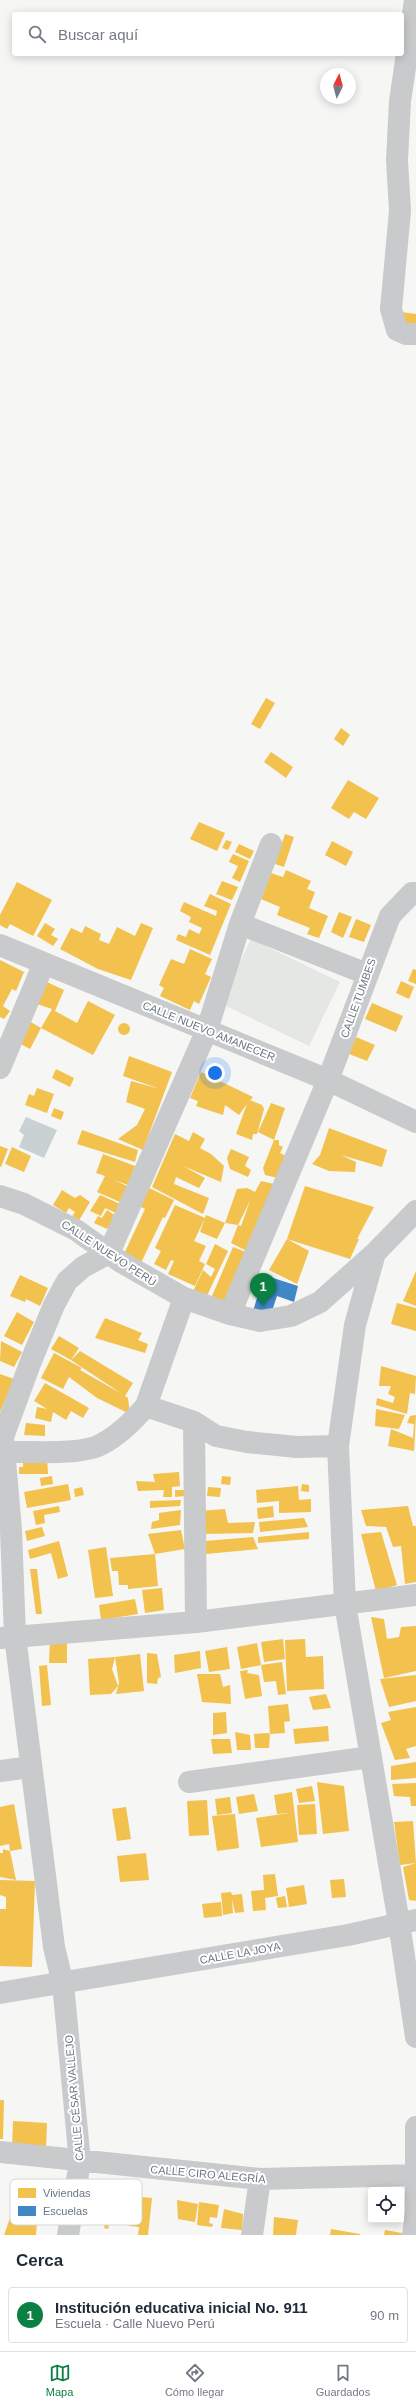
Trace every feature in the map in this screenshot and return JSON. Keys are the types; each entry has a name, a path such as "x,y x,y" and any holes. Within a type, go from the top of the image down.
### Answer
{"street":[{"path":"415,0 414,31 400,101 397,160 400,211 391,309 397,330 406,334 416,334"},
{"path":"184,1298 146,1406 132,1422 102,1445 75,1451 3,1441 34,1354 54,1305 67,1281 83,1267 109,1253 207,1030 240,924 272,844"},
{"name":"CALLE TUMBES","path":"230,1314 328,1080 390,916 412,893 416,893"},
{"path":"240,924 367,974"},
{"name":"CALLE NUEVO AMANECER","path":"0,945 328,1080 416,1122"},
{"path":"0,1068 44,963"},
{"name":"CALLE NUEVO PERÚ","path":"0,1196 24,1204 76,1230 153,1282 184,1298 230,1314 260,1321 291,1316 320,1302 375,1253 416,1211"},
{"path":"375,1253 354,1325 338,1446 345,1604 371,1757 408,1922 416,2037"},
{"path":"146,1406 194,1422 216,1436 247,1442 297,1447 338,1446"},
{"path":"194,1422 196,1622"},
{"name":"CALLE CÉSAR VALLEJO","path":"3,1441 11,1530 8,1637 31,1767 54,1947 63,1984 80,2162 77,2179"},
{"path":"8,1637 196,1622 416,1595"},
{"path":"188,1782 371,1757"},
{"path":"0,1771 31,1767"},
{"name":"CALLE LA JOYA","path":"0,1993 63,1984 348,1935 408,1922"},
{"path":"0,1979 24,1990"},
{"path":"413,2235 416,2175 416,2127"},
{"name":"CALLE CIRO ALEGRÍA","path":"0,2152 80,2162 260,2180 416,2175"},
{"path":"252,2235 260,2180"},
{"name":"CALLE CÉSAR VALLEJO","path":"68,2235 70,2225"}],"shaded area":[{"path":"251,939 340,982 309,1046 220,1003"},
{"path":"26,1117 57,1130 44,1158 19,1147 24,1135 19,1131"}],"building: Viviendas":[{"path":"401,312 416,314 416,327 400,326"},
{"path":"266,698 275,703 260,729 251,724"},
{"path":"341,728 350,735 343,746 334,739"},
{"path":"271,752 293,767 286,778 264,762"},
{"path":"348,780 379,798 366,819 354,812 349,819 331,808"},
{"path":"199,822 225,833 217,851 190,839"},
{"path":"285,834 294,837 284,867 275,864"},
{"path":"226,840 232,842 228,850 222,848"},
{"path":"332,841 353,852 346,866 325,855"},
{"path":"239,844 254,851 250,859 235,852"},
{"path":"233,854 249,861 240,882 232,878 238,866 229,862"},
{"path":"286,870 311,881 307,889 315,892 309,908 328,916 319,938 307,934 310,928 277,915 280,907 261,899 271,873 283,877"},
{"path":"222,881 238,887 232,900 216,894"},
{"path":"17,882 52,900 33,936 10,924 7,929 0,925 0,915"},
{"path":"210,894 231,904 210,955 176,940 178,934 186,937 189,929 199,934 202,928 189,922 191,917 180,911 184,902 216,916 217,911 204,906"},
{"path":"339,912 352,917 343,938 331,932"},
{"path":"356,919 371,925 364,942 349,937"},
{"path":"45,923 55,929 51,935 58,939 53,946 37,936"},
{"path":"141,923 153,928 131,980 98,969 60,949 71,928 82,933 85,926 101,934 99,940 109,944 117,927 135,936"},
{"path":"190,949 212,959 205,974 211,977 199,1004 194,1001 190,1010 160,996 164,988 159,985 171,959 184,964"},
{"path":"0,960 24,972 16,991 12,989 3,1006 10,1011 4,1019 0,1017"},
{"path":"413,969 416,970 416,984 408,981"},
{"path":"401,981 414,987 409,999 396,993"},
{"path":"47,982 64,990 55,1011 77,1023 88,1001 115,1015 93,1055 41,1028 52,1009 34,1003"},
{"path":"372,1003 403,1016 396,1032 365,1019"},
{"path":"29,1021 41,1028 30,1049 17,1042"},
{"path":"122,1023 126,1023 130,1029 126,1035 122,1035 118,1031 118,1027"},
{"path":"356,1037 375,1045 367,1061 349,1054"},
{"path":"129,1056 172,1072 143,1150 118,1139 137,1125 145,1109 126,1102 131,1081 160,1089 123,1076"},
{"path":"56,1069 74,1078 70,1087 52,1078"},
{"path":"201,1072 253,1097 250,1100 262,1105 264,1109 257,1134 253,1134 252,1140 236,1134 247,1104 239,1115 225,1105 223,1115 196,1106 198,1101 190,1098"},
{"path":"37,1088 54,1094 47,1113 25,1105 29,1094 34,1096"},
{"path":"271,1103 285,1108 274,1140 258,1132"},
{"path":"54,1108 64,1112 61,1120 51,1116"},
{"path":"329,1128 387,1150 382,1167 341,1155 356,1162 355,1172 329,1171 312,1164 320,1155"},
{"path":"82,1130 138,1150 135,1162 77,1144"},
{"path":"193,1132 205,1139 200,1148 211,1154 224,1166 221,1182 183,1166 205,1178 199,1188 176,1177 174,1184 209,1198 203,1214 152,1187 175,1134 189,1141"},
{"path":"274,1140 279,1140 279,1145 283,1147 280,1153 286,1156 278,1178 265,1175 263,1168"},
{"path":"0,1146 8,1149 1,1167 0,1167"},
{"path":"12,1147 31,1156 24,1172 5,1164"},
{"path":"231,1149 249,1157 245,1166 251,1170 248,1177 230,1169 227,1158"},
{"path":"103,1154 135,1166 128,1185 114,1180 127,1186 120,1202 97,1192 105,1176 96,1173"},
{"path":"261,1181 274,1184 249,1252 231,1243 238,1225 225,1223 237,1189 247,1188 255,1192","holes":["250,1201 241,1226 238,1225"]},
{"path":"305,1186 374,1207 357,1239 359,1239 350,1259 287,1239"},
{"path":"147,1187 174,1200 165,1218 163,1217 138,1269 123,1256 145,1209 139,1206"},
{"path":"62,1190 75,1198 80,1195 90,1202 78,1222 71,1218 75,1212 69,1208 66,1213 53,1205"},
{"path":"100,1195 120,1204 116,1213 105,1208 101,1216 90,1211"},
{"path":"175,1205 205,1218 194,1241 206,1246 199,1261 205,1264 195,1286 168,1274 174,1261 171,1260 166,1270 154,1264 161,1251 155,1248"},
{"path":"107,1210 116,1216 107,1229 94,1223 98,1216 102,1218"},
{"path":"206,1215 225,1223 217,1239 200,1232"},
{"path":"287,1239 309,1251 297,1284 269,1270"},
{"path":"215,1244 228,1251 204,1302 190,1298 203,1270 211,1277 215,1269 206,1264"},
{"path":"233,1247 248,1253 224,1311 209,1303"},
{"path":"416,1271 416,1306 403,1301"},
{"path":"20,1275 48,1288 40,1306 26,1299 25,1302 10,1296"},
{"path":"397,1303 416,1308 416,1331 391,1324"},
{"path":"17,1312 34,1322 22,1345 4,1336"},
{"path":"105,1318 142,1333 138,1340 148,1344 145,1353 95,1338"},
{"path":"59,1336 79,1348 71,1360 51,1349"},
{"path":"1,1341 22,1352 14,1367 0,1361"},
{"path":"80,1351 133,1383 125,1396 128,1398 130,1414 97,1398 69,1377 63,1389 41,1378 54,1353 82,1368 80,1370 122,1394 71,1360"},
{"path":"381,1366 416,1376 415,1394 410,1393 407,1414 376,1405 377,1398 393,1403 395,1397 388,1394 391,1386 379,1386"},
{"path":"0,1374 14,1379 0,1412"},
{"path":"45,1383 89,1408 83,1418 71,1411 66,1420 53,1412 51,1422 35,1418 37,1407 47,1409 34,1401"},
{"path":"376,1409 405,1415 399,1429 375,1426"},
{"path":"416,1415 414,1451 388,1446 391,1429 413,1438 414,1424 407,1423 410,1416"},
{"path":"26,1423 45,1425 45,1436 24,1435"},
{"path":"23,1457 47,1457 48,1474 19,1474 19,1467 23,1467"},
{"path":"179,1472 180,1486 172,1487 172,1497 163,1497 164,1490 138,1491 136,1481 155,1482 153,1474"},
{"path":"52,1476 53,1484 41,1486 40,1478"},
{"path":"222,1476 231,1477 230,1485 221,1484"},
{"path":"68,1484 71,1500 27,1508 24,1492"},
{"path":"302,1484 309,1485 309,1492 301,1491"},
{"path":"298,1486 299,1500 311,1499 311,1512 279,1513 279,1501 257,1503 256,1490"},
{"path":"82,1487 84,1495 75,1497 74,1489"},
{"path":"208,1487 221,1488 220,1497 207,1496"},
{"path":"175,1490 185,1490 185,1496 175,1497"},
{"path":"181,1500 180,1506 150,1508 150,1501"},
{"path":"59,1506 60,1512 44,1515 45,1523 36,1525 33,1511"},
{"path":"273,1506 274,1517 258,1519 257,1508"},
{"path":"408,1506 413,1526 416,1526 416,1582 405,1584 401,1546 393,1547 386,1527 366,1526 361,1510"},
{"path":"225,1509 228,1523 255,1522 253,1533 203,1534 200,1511"},
{"path":"181,1510 180,1525 151,1529 152,1522 159,1520 159,1513"},
{"path":"304,1518 308,1527 260,1532 259,1522"},
{"path":"42,1527 45,1536 27,1541 25,1531"},
{"path":"181,1530 185,1549 155,1554 148,1534"},
{"path":"309,1532 309,1539 258,1543 258,1537"},
{"path":"381,1532 397,1585 376,1591 361,1534"},
{"path":"253,1537 258,1549 206,1554 205,1541"},
{"path":"59,1541 68,1576 58,1579 51,1553 30,1559 28,1550"},
{"path":"106,1547 113,1596 95,1598 88,1550"},
{"path":"155,1554 158,1586 128,1589 128,1585 119,1585 118,1571 112,1571 110,1558"},
{"path":"30,1569 37,1569 42,1614 36,1614"},
{"path":"162,1588 164,1610 145,1613 142,1590"},
{"path":"135,1599 138,1614 101,1620 99,1605"},
{"path":"371,1617 384,1619 387,1639 399,1637 401,1627 416,1626 416,1671 384,1678"},
{"path":"283,1639 285,1659 264,1662 261,1642"},
{"path":"305,1639 306,1657 323,1656 324,1689 287,1691 285,1640"},
{"path":"50,1640 67,1640 67,1663 49,1663"},
{"path":"257,1643 261,1665 241,1669 237,1647"},
{"path":"227,1647 230,1669 209,1672 205,1651"},
{"path":"200,1651 201,1668 175,1673 174,1655"},
{"path":"147,1653 157,1654 161,1677 158,1678 157,1684 147,1683"},
{"path":"140,1654 144,1691 116,1694 119,1683 115,1657"},
{"path":"115,1657 112,1669 118,1686 111,1694 90,1695 88,1659"},
{"path":"282,1662 286,1694 278,1695 276,1681 264,1682 261,1665"},
{"path":"47,1665 51,1705 42,1706 39,1666"},
{"path":"248,1670 247,1673 259,1675 262,1696 245,1699 240,1671"},
{"path":"197,1674 220,1674 223,1687 230,1685 231,1704 202,1702"},
{"path":"416,1675 416,1701 389,1707 380,1679"},
{"path":"326,1694 331,1708 313,1710 309,1697"},
{"path":"288,1704 290,1721 284,1722 285,1733 270,1734 268,1706"},
{"path":"416,1707 416,1746 406,1749 410,1758 395,1760 381,1723 391,1720 388,1712"},
{"path":"226,1712 227,1733 213,1735 213,1713"},
{"path":"328,1726 329,1741 295,1744 293,1729"},
{"path":"235,1732 250,1735 251,1750 237,1750"},
{"path":"254,1734 270,1734 269,1748 255,1748"},
{"path":"211,1739 230,1739 232,1753 213,1754"},
{"path":"416,1762 416,1778 391,1780 391,1766"},
{"path":"317,1782 344,1786 349,1831 323,1834"},
{"path":"416,1783 416,1806 411,1806 410,1797 394,1796 392,1784"},
{"path":"312,1786 315,1801 299,1803 296,1789"},
{"path":"292,1792 298,1842 261,1847 256,1818 289,1813 277,1814 274,1795"},
{"path":"254,1794 258,1811 239,1814 236,1797"},
{"path":"230,1797 232,1813 217,1815 215,1799"},
{"path":"207,1800 209,1835 189,1836 187,1801"},
{"path":"14,1804 22,1849 10,1851 9,1844 0,1846 0,1807"},
{"path":"315,1804 317,1834 299,1835 297,1805"},
{"path":"126,1807 131,1839 117,1841 112,1809"},
{"path":"235,1814 239,1848 217,1851 212,1816"},
{"path":"413,1821 416,1863 400,1865 394,1822"},
{"path":"3,1849 10,1851 16,1880 0,1877 0,1853 3,1853"},
{"path":"146,1853 149,1880 120,1882 117,1856"},
{"path":"416,1863 416,1901 409,1900 403,1867"},
{"path":"275,1874 278,1896 265,1898 266,1910 253,1911 251,1891 264,1890 263,1875"},
{"path":"344,1879 346,1897 332,1898 330,1880"},
{"path":"0,1880 35,1881 32,1967 0,1966 0,1909 6,1909 6,1897 0,1895"},
{"path":"304,1885 307,1904 289,1907 286,1888"},
{"path":"231,1892 232,1895 242,1894 244,1912 235,1913 232,1899 233,1913 223,1915 221,1893"},
{"path":"285,1896 287,1907 278,1908 276,1898"},
{"path":"221,1902 222,1916 204,1918 202,1904"},
{"path":"0,2100 4,2100 3,2139 0,2139"},
{"path":"13,2121 47,2123 46,2149 12,2148"},
{"path":"142,2197 152,2198 148,2235 138,2235 139,2227 129,2226 142,2225"},
{"path":"177,2200 198,2204 195,2222 178,2219"},
{"path":"199,2202 219,2205 217,2218 210,2217 209,2223 213,2224 212,2227 197,2225"},
{"path":"224,2209 243,2214 242,2230 221,2228"},
{"path":"274,2217 298,2220 296,2235 273,2235"},
{"path":"10,2218 10,2225 37,2225 36,2235 4,2235"},
{"path":"105,2225 109,2225 108,2229 104,2228"},
{"path":"331,2229 360,2234 360,2235 330,2235"},
{"path":"385,2230 402,2233 402,2235 384,2235"}],"building: Escuelas":[{"path":"264,1275 298,1286 294,1302 277,1296 270,1317 253,1311"}],"place":[{"name":"Institución educativa inicial No. 911","path":"263,1306"}]}
